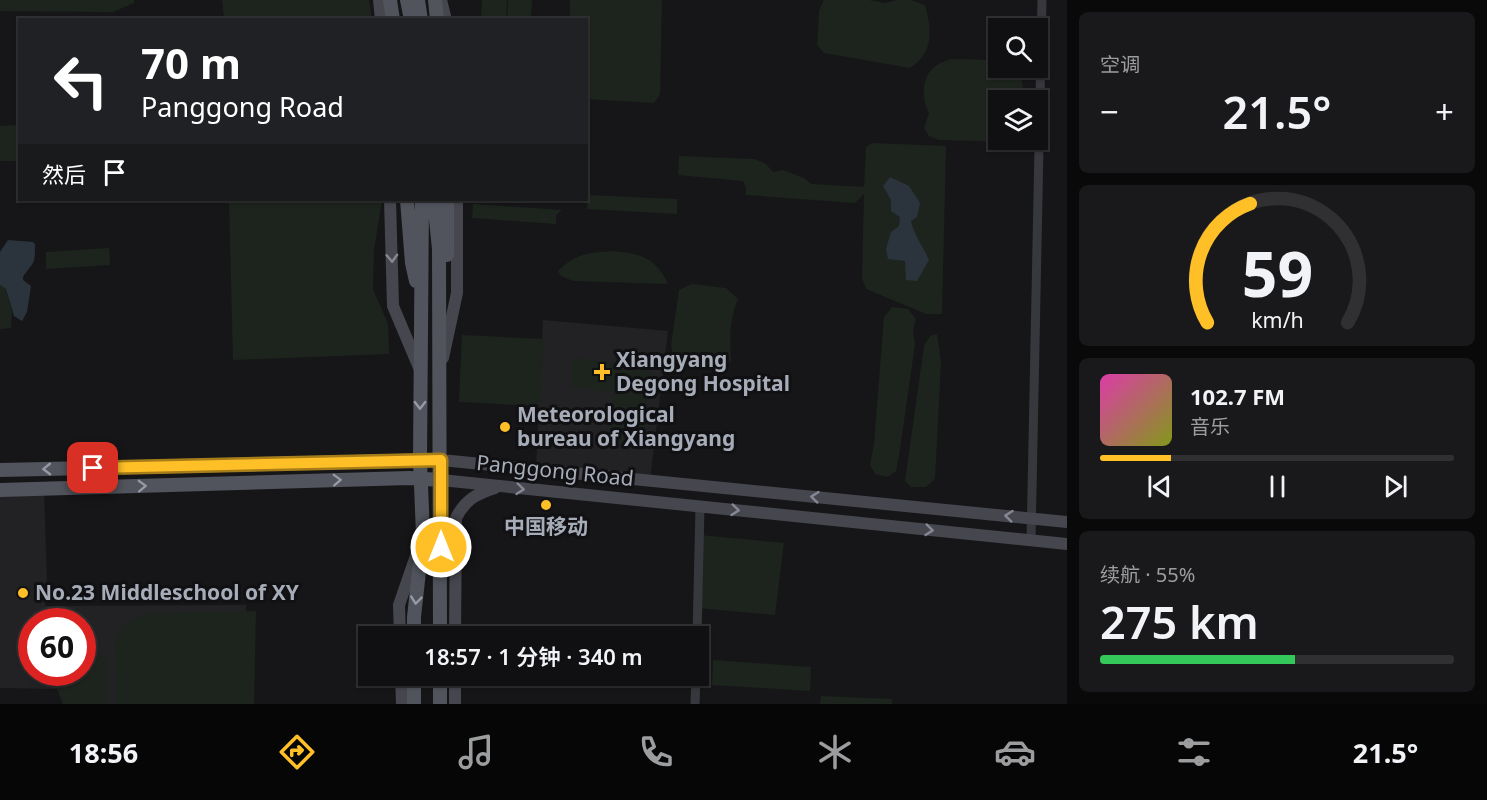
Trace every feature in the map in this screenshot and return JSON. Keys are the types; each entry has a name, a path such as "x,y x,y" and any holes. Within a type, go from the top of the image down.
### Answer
{"main road":[{"path":"379,0 381,18"},
{"path":"390,0 393,18"},
{"path":"407,0 411,18"},
{"path":"418,0 421,18"},
{"path":"435,0 436,18"},
{"path":"441,0 446,18"},
{"path":"390,201 393,306 420,372"},
{"path":"407,201 412,263 421,308"},
{"path":"414,626 423,535 420,460 422,201"},
{"path":"434,201 439,249 440,626"},
{"path":"438,307 447,267 447,201"},
{"path":"439,374 457,293 457,201"},
{"name":"Panggong Road","path":"0,470 441,460 1067,522"},
{"name":"Panggong Road","path":"0,490 421,478 1067,544"},
{"path":"455,626 456,518 461,508 473,495 498,486"},
{"path":"400,626 399,605 423,535"},
{"path":"401,686 402,704"},
{"path":"414,686 414,704"},
{"path":"440,686 440,704"},
{"path":"455,686 455,704"}],"street":[{"path":"1031,540 1042,0"},
{"path":"697,626 700,507"},
{"path":"696,686 696,704"}],"shaded area":[{"path":"0,0 134,0 134,3 113,12 0,11"},
{"path":"222,0 369,0 372,18 224,18"},
{"path":"482,0 507,0 506,18 481,18"},
{"path":"508,0 532,0 531,18 507,18"},
{"path":"570,0 662,0 660,94 654,103 588,99 588,18 570,18"},
{"path":"824,0 869,0 885,3 911,0 925,5 930,32 927,48 918,62 910,68 824,53 817,45 819,11"},
{"path":"951,59 988,60 988,78 1021,78 1023,90 988,90 988,141 939,140 929,136 924,128 929,113 924,88 928,75 939,64"},
{"path":"18,125 18,161 0,161 0,126"},
{"path":"872,143 946,146 942,314 926,314 866,289 862,278 864,194 855,203 746,195 743,181 678,175 679,156 755,159 766,164 773,172 783,170 804,178 811,184 864,187 866,147"},
{"path":"890,177 909,186 920,203 917,217 911,221 929,260 917,281 906,280 905,261 888,259 886,249 891,232 899,226 900,217 891,211 891,200 883,186"},
{"path":"588,195 677,199 677,214 587,209"},
{"path":"229,201 382,201 374,250 373,289 388,324 389,354 233,360"},
{"path":"473,204 562,210 556,215 556,224 472,218"},
{"path":"8,240 35,244 34,260 23,277 23,280 31,286 27,312 22,321 14,316 6,289 0,285 0,252"},
{"path":"109,248 110,265 46,269 46,252"},
{"path":"612,251 631,253 646,258 664,275 668,284 573,281 561,276 558,271 577,257"},
{"path":"692,284 726,288 738,299 730,337 731,361 723,368 682,363 674,358 671,345 679,290"},
{"path":"0,285 6,289 12,312 11,328 0,329"},
{"path":"892,307 908,309 916,319 913,330 915,344 899,456 896,471 888,477 875,474 870,465 874,444 884,317"},
{"name":"Xiangyang Degong Hospital","path":"543,320 668,331 650,480 536,470"},
{"path":"937,334 941,362 935,479 926,487 911,487 905,481 924,346 930,336"},
{"path":"462,335 543,339 540,406 459,402"},
{"path":"573,358 643,365 650,373 643,444 609,441 614,392 571,387"},
{"name":"No.23 Middleschool of XY","path":"0,493 44,493 47,580 45,606 246,605 243,704 63,704 57,689 0,688"},
{"path":"700,535 784,543 775,615 698,608"},
{"path":"256,611 254,704 116,704 115,642 128,622 151,613"},
{"path":"96,657 106,657 107,704 63,704 56,686 96,686"},
{"path":"713,660 811,667 810,691 712,685"},
{"path":"821,696 892,699 892,704 820,704"}],"place":[{"name":"Xiangyang Degong Hospital","path":"602,372"},
{"name":"Meteorological bureau of Xiangyang","path":"505,427"},
{"name":"中国移动","path":"546,505"},
{"name":"No.23 Middleschool of XY","path":"23,593"}],"route":[{"path":"93,468 441,460 441,547"}]}
